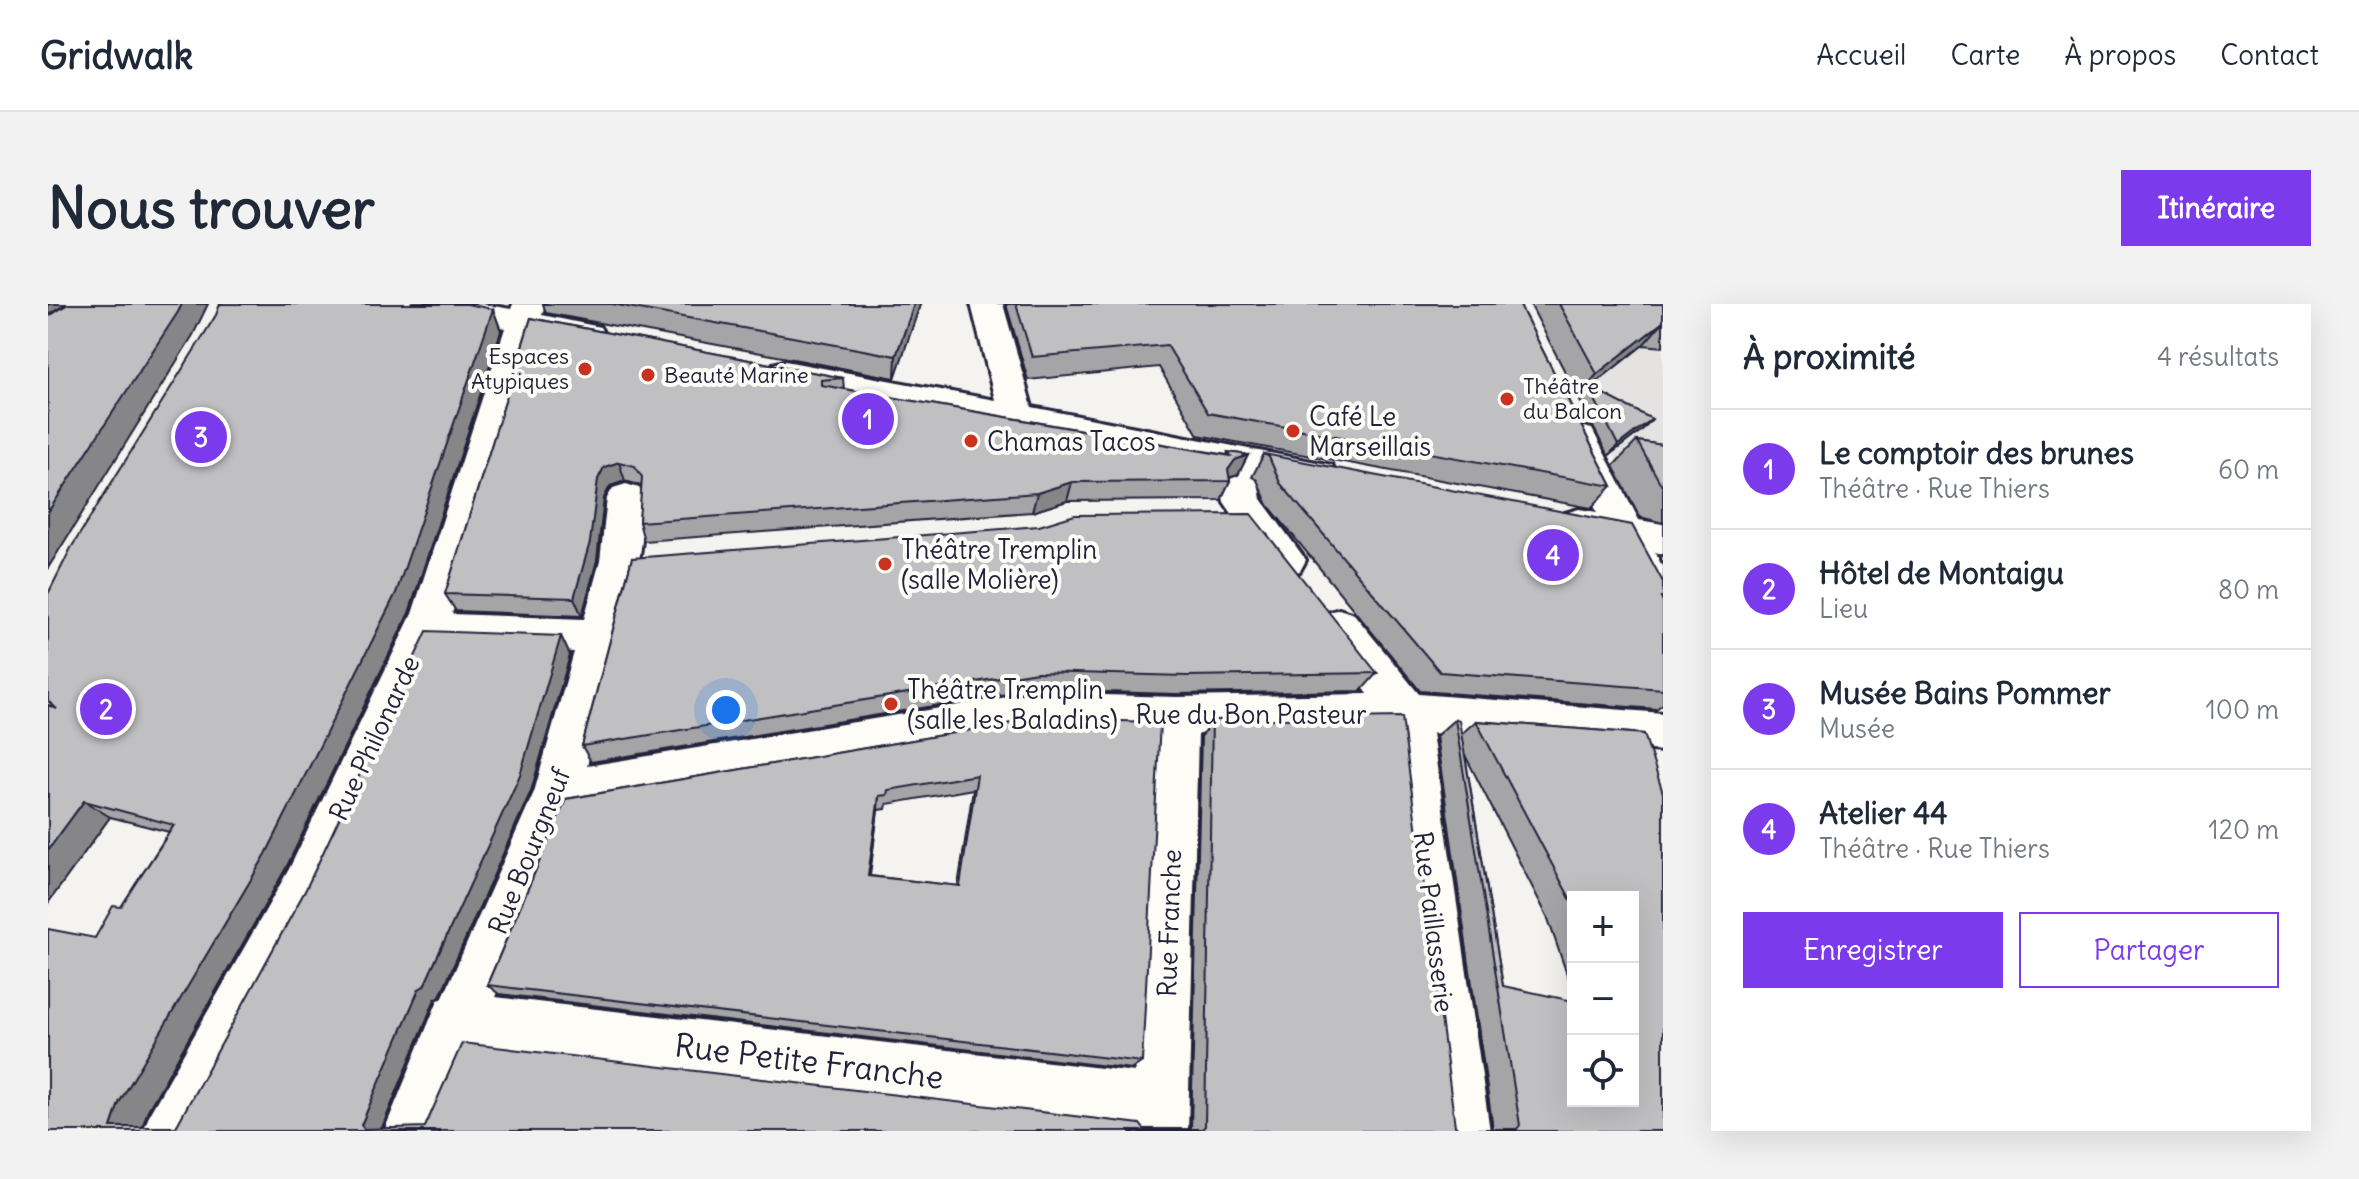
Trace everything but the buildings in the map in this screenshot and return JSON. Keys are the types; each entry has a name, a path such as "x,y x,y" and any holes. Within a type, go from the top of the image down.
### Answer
{"street":[{"path":"429,304 526,313 617,340"},
{"path":"987,304 1017,416"},
{"name":"Rue Philonarde","path":"171,1131 306,885 432,614 526,313"},
{"path":"758,367 1344,479"},
{"path":"1561,403 1644,536 1663,608"},
{"path":"1235,458 1243,502 1252,517 1407,712"},
{"name":"Rue Bourgneuf","path":"412,1131 457,1019 557,792 602,636 636,560 626,498"},
{"path":"1206,517 1252,517"},
{"path":"1547,517 1644,536"},
{"path":"424,630 602,636"},
{"name":"Rue du Bon Pasteur","path":"557,792 1031,712 1177,716 1407,712 1651,746"},
{"name":"Rue Paillasserie","path":"1407,712 1462,1131"},
{"name":"Rue Franche","path":"1160,1117 1177,716"},
{"name":"Rue Petite Franche","path":"457,1019 1160,1117"}],"shaded area":[{"path":"1533,304 1615,304 1663,311 1663,505 1636,495"}],"place":[{"name":"Espaces Atypiques","path":"585,369"},
{"name":"Beauté Marine","path":"648,375"},
{"name":"Théâtre du Balcon","path":"1507,399"},
{"name":"Le comptoir des brunes","path":"868,419"},
{"name":"Café Le Marseillais","path":"1293,431"},
{"name":"Musée Bains Pommer","path":"201,437"},
{"name":"Chamas Tacos","path":"971,441"},
{"name":"Atelier 44","path":"1553,555"},
{"name":"Théâtre Tremplin (salle Molière)","path":"885,564"},
{"name":"Théâtre Tremplin (salle les Baladins)","path":"891,704"},
{"name":"Hôtel de Montaigu","path":"106,709"}]}
